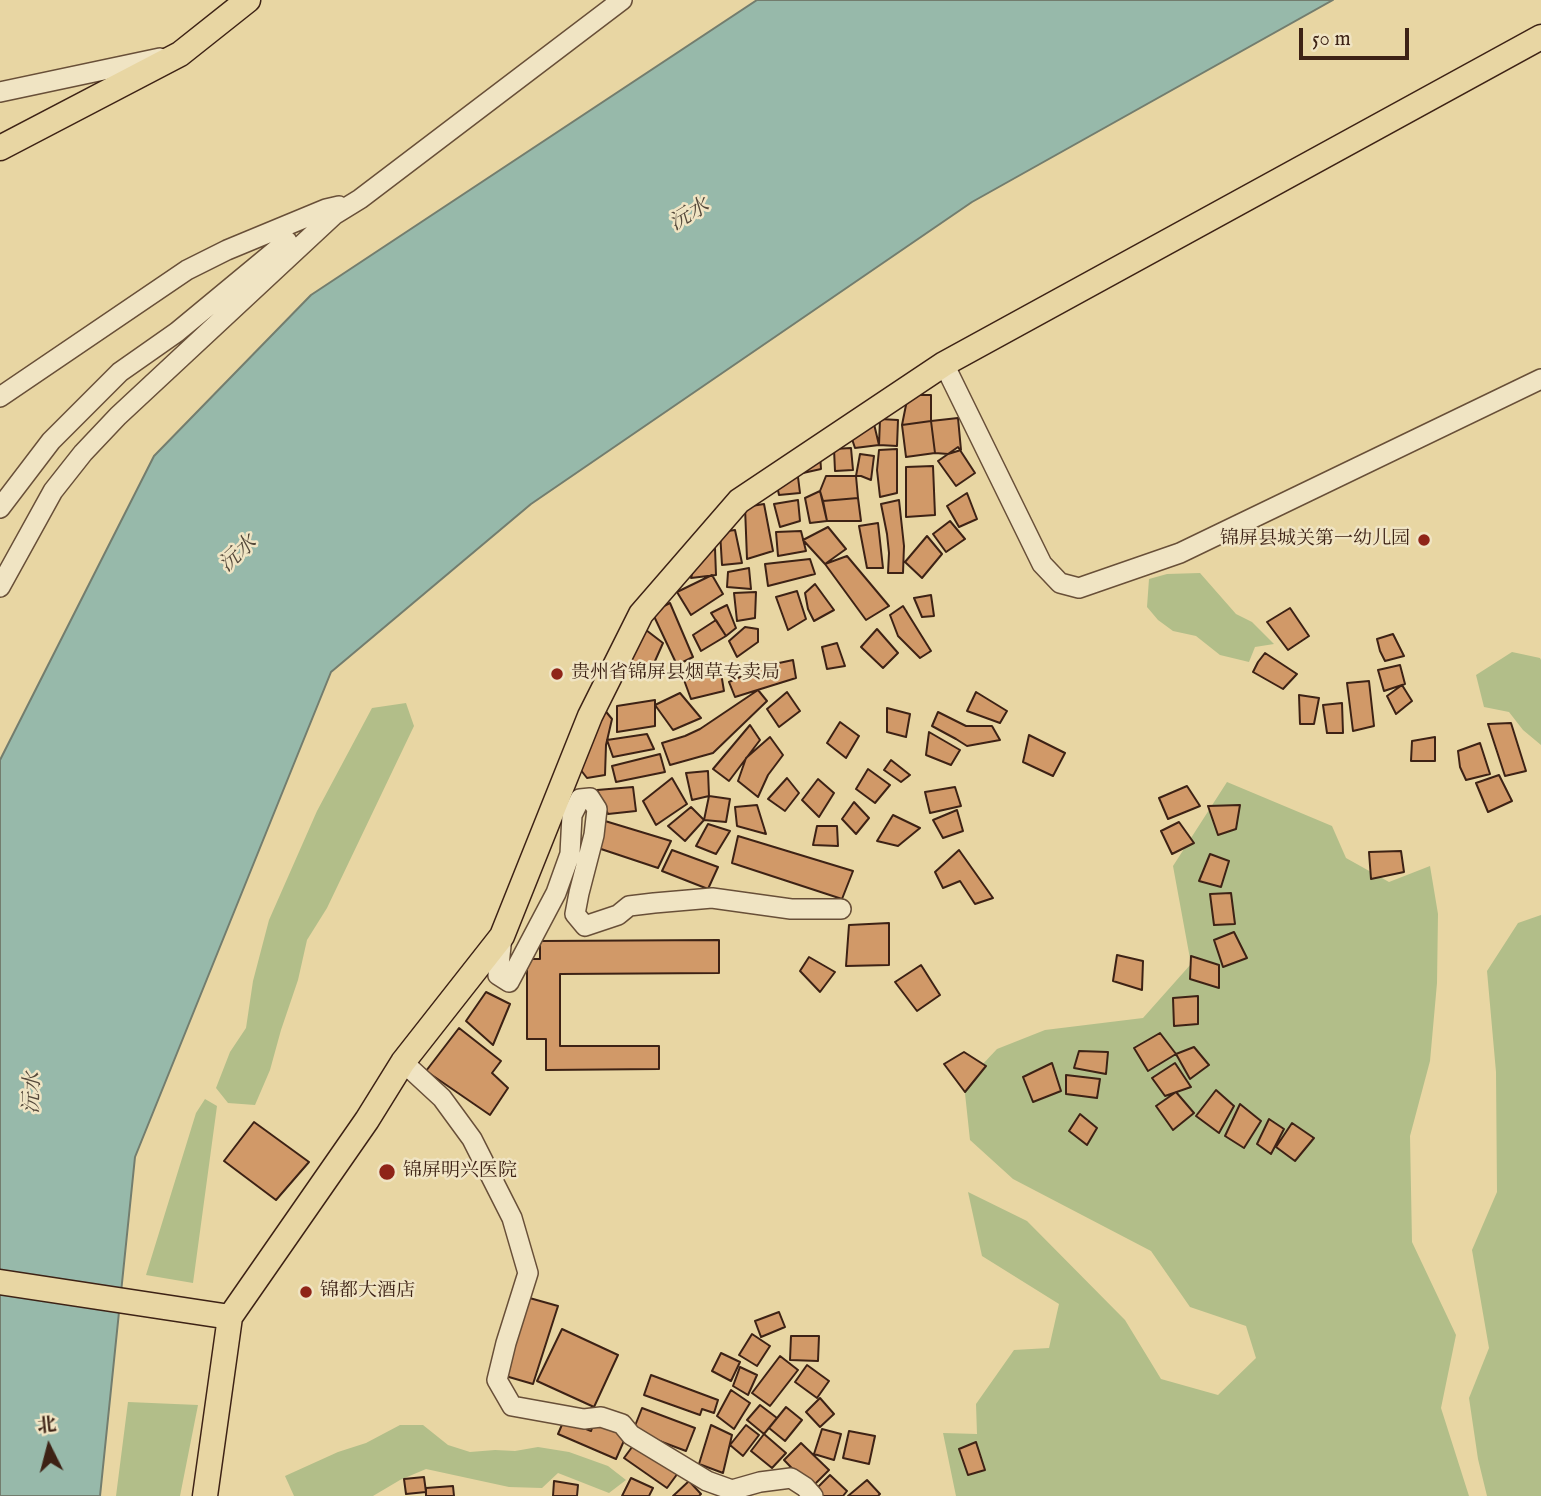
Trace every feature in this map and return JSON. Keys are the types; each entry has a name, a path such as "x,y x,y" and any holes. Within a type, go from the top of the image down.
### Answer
{"main road":[{"path":"0,148 180,54 248,0"},
{"path":"205,1496 230,1317 367,1120 403,1062 502,936 590,716 642,614 739,501 944,364 1541,37"},
{"path":"0,1282 230,1317"}],"street":[{"path":"0,587 53,491 118,416 334,215 360,199 622,0"},
{"path":"0,92 180,54"},
{"path":"0,397 187,270 326,209 360,199"},
{"path":"0,508 51,441 120,372 177,332 326,209"},
{"path":"944,364 1042,564 1060,583 1079,587 1180,553 1541,379"},
{"path":"502,936 498,975 509,982 556,893 570,854 572,815 580,799 590,798 597,809 594,835 575,914 585,926 618,915 629,906 712,898 790,909 841,909"},
{"path":"403,1062 442,1098 472,1139 512,1218 528,1273 496,1380 512,1406 584,1419 601,1417 622,1424 631,1435 707,1481 732,1490 760,1482 791,1478 813,1496"}],"green space":[{"path":"1200,573 1236,614 1252,622 1274,644 1255,647 1249,662 1220,655 1196,636 1173,631 1158,620 1147,607 1149,579 1167,574"},
{"path":"1512,652 1541,660 1541,745 1523,730 1509,712 1484,707 1476,675"},
{"path":"406,703 414,726 327,908 307,940 298,980 270,1070 255,1105 228,1103 216,1088 230,1052 246,1028 253,981 269,920 317,811 372,708"},
{"path":"1227,782 1332,826 1346,858 1389,882 1430,866 1438,914 1437,983 1430,1061 1410,1136 1412,1242 1456,1335 1441,1408 1469,1496 956,1496 943,1433 977,1434 976,1404 1014,1350 1049,1348 1059,1304 982,1256 968,1192 1027,1221 1125,1320 1161,1379 1218,1395 1256,1358 1246,1326 1190,1307 1151,1251 1013,1179 970,1140 964,1084 997,1049 1045,1030 1143,1018 1191,964 1173,866"},
{"path":"1541,915 1541,1496 1487,1496 1478,1459 1469,1398 1489,1348 1472,1250 1497,1192 1496,1072 1487,971 1518,923"},
{"path":"205,1099 217,1106 193,1283 146,1275 196,1113"},
{"path":"128,1402 198,1405 180,1496 116,1496"},
{"path":"400,1425 423,1425 448,1445 470,1452 515,1451 538,1447 569,1452 608,1466 626,1480 609,1493 558,1473 542,1488 509,1487 426,1469 373,1496 294,1496 285,1476 338,1452 366,1443"}],"water":[{"name":"沅水","path":"757,0 1333,0 972,202 531,504 331,672 135,1157 100,1496 0,1496 0,760 154,456 311,295"}],"building":[{"path":"908,395 931,395 931,421 902,425"},
{"path":"958,418 961,450 948,454 935,453 931,421"},
{"path":"880,419 898,420 897,446 879,445"},
{"path":"931,421 935,453 906,457 902,425"},
{"path":"874,424 879,445 855,448 850,433"},
{"path":"958,447 975,473 956,486 938,461"},
{"path":"851,448 853,470 835,471 834,449"},
{"path":"897,449 897,493 880,497 877,470 879,450"},
{"path":"820,454 821,469 803,473 804,463"},
{"path":"860,454 874,456 871,480 856,476"},
{"path":"933,466 935,515 906,517 906,467"},
{"path":"797,469 800,493 779,495 776,481"},
{"path":"826,476 856,476 858,498 823,501 820,491"},
{"path":"820,491 827,521 810,523 805,498"},
{"path":"967,493 977,519 959,527 947,506"},
{"path":"858,498 861,521 827,521 823,501"},
{"path":"798,500 800,521 780,527 774,504"},
{"path":"899,500 904,546 903,573 888,573 889,553 881,504"},
{"path":"764,504 773,551 747,559 745,507"},
{"path":"950,521 965,539 946,552 933,534"},
{"path":"878,523 883,568 867,568 859,526"},
{"path":"828,527 846,549 825,564 803,540"},
{"path":"735,530 742,563 722,565 720,532"},
{"path":"801,531 806,551 778,556 776,532"},
{"path":"927,536 942,554 922,578 905,562"},
{"path":"715,548 716,575 691,578 696,558"},
{"path":"847,556 889,606 866,620 825,564"},
{"path":"810,559 815,574 768,586 765,564"},
{"path":"749,568 751,589 727,587 728,572"},
{"path":"712,575 723,594 691,615 677,592"},
{"path":"815,584 834,610 814,621 805,593"},
{"path":"797,591 806,619 788,630 776,597"},
{"path":"756,592 755,618 737,621 734,593"},
{"path":"931,595 934,616 922,617 914,598"},
{"path":"670,603 693,657 677,665 652,612"},
{"path":"727,605 736,628 726,636 711,613"},
{"path":"903,606 931,651 920,658 898,636 890,615"},
{"path":"1290,608 1309,636 1288,650 1267,622"},
{"path":"716,620 726,636 701,651 693,635"},
{"path":"745,627 758,629 758,642 737,657 729,641"},
{"path":"877,629 898,653 883,668 861,647"},
{"path":"646,630 663,643 647,679 625,662"},
{"path":"1393,634 1404,656 1385,661 1377,639"},
{"path":"837,643 845,666 827,669 822,647"},
{"path":"1265,653 1297,674 1283,689 1253,672"},
{"path":"793,660 796,678 735,697 729,682 765,666"},
{"path":"1400,665 1405,684 1384,691 1378,670"},
{"path":"721,673 724,691 691,699 684,680"},
{"path":"1369,681 1374,726 1353,731 1347,683"},
{"path":"1402,685 1412,701 1396,714 1387,696"},
{"path":"758,690 767,701 713,753 670,765 662,743 700,729"},
{"path":"787,692 800,711 779,727 767,709"},
{"path":"976,692 1007,711 1000,723 967,711"},
{"path":"680,693 701,718 673,730 655,705"},
{"path":"1299,695 1319,698 1314,724 1300,724"},
{"path":"655,700 655,726 617,732 617,706"},
{"path":"1342,703 1343,733 1327,733 1323,705"},
{"path":"603,708 612,719 606,745 605,775 587,778 580,769"},
{"path":"887,708 910,714 906,737 887,732"},
{"path":"938,712 966,726 992,726 1000,740 967,746 932,726"},
{"path":"840,722 859,736 846,758 827,743"},
{"path":"1511,723 1526,771 1505,776 1488,724"},
{"path":"750,725 760,740 729,781 713,769"},
{"path":"929,732 960,750 951,765 926,755"},
{"path":"647,734 654,749 613,757 607,740"},
{"path":"1029,735 1065,753 1053,776 1023,762"},
{"path":"770,737 783,755 768,775 758,797 738,781 746,758"},
{"path":"1435,737 1435,761 1411,761 1412,741"},
{"path":"1480,743 1490,774 1466,780 1460,767 1458,751"},
{"path":"660,754 665,772 616,782 612,766"},
{"path":"891,760 910,775 901,782 884,770"},
{"path":"868,769 890,785 875,803 856,789"},
{"path":"708,771 709,796 692,800 686,773"},
{"path":"1499,775 1512,801 1488,812 1476,783"},
{"path":"672,778 687,804 656,825 643,801"},
{"path":"787,778 799,793 785,811 768,799"},
{"path":"818,779 834,793 819,817 802,800"},
{"path":"1187,786 1200,806 1168,819 1159,798"},
{"path":"633,787 636,811 608,814 597,790"},
{"path":"955,787 961,806 930,813 925,792"},
{"path":"709,796 730,799 726,822 704,820"},
{"path":"854,802 869,818 856,834 842,819"},
{"path":"757,805 766,834 737,826 735,807"},
{"path":"1240,805 1236,829 1218,835 1208,806"},
{"path":"691,807 704,820 685,841 668,826"},
{"path":"957,810 963,831 943,838 933,820"},
{"path":"893,815 920,828 898,846 877,841"},
{"path":"605,821 671,841 658,868 598,848"},
{"path":"1179,822 1194,843 1172,854 1161,831"},
{"path":"708,824 730,831 716,854 696,846"},
{"path":"817,826 837,826 838,846 813,845"},
{"path":"738,836 853,871 842,899 732,863"},
{"path":"672,850 718,867 708,889 662,871"},
{"path":"959,850 993,898 975,904 960,881 943,888 935,872"},
{"path":"1401,851 1404,872 1371,879 1369,852"},
{"path":"1210,854 1229,861 1221,887 1199,881"},
{"path":"1231,893 1235,924 1214,925 1210,894"},
{"path":"889,923 889,965 846,966 849,925"},
{"path":"1234,932 1247,958 1223,967 1214,940"},
{"path":"719,940 719,973 560,974 560,1046 659,1046 659,1069 546,1070 546,1039 527,1039 527,959 540,959 540,941"},
{"path":"1117,955 1143,961 1142,990 1113,981"},
{"path":"1191,956 1219,965 1219,988 1190,979"},
{"path":"809,957 835,972 820,992 800,971"},
{"path":"921,965 940,995 917,1011 895,982"},
{"path":"486,992 510,1004 493,1045 466,1021"},
{"path":"1198,996 1198,1024 1174,1026 1173,998"},
{"path":"459,1028 501,1061 492,1073 508,1088 490,1115 426,1071"},
{"path":"1160,1033 1176,1054 1148,1071 1134,1048"},
{"path":"1194,1047 1209,1065 1190,1079 1176,1054"},
{"path":"1079,1051 1108,1052 1106,1074 1074,1068"},
{"path":"964,1052 986,1066 965,1092 944,1064"},
{"path":"1052,1063 1061,1091 1033,1102 1023,1077"},
{"path":"1175,1063 1191,1087 1165,1096 1152,1078"},
{"path":"1066,1075 1100,1079 1097,1098 1066,1094"},
{"path":"1216,1090 1234,1106 1219,1133 1196,1116"},
{"path":"1176,1092 1194,1113 1173,1130 1156,1106"},
{"path":"1240,1104 1261,1121 1244,1148 1225,1136"},
{"path":"1080,1114 1097,1128 1087,1145 1069,1131"},
{"path":"1269,1119 1284,1129 1271,1154 1257,1144"},
{"path":"254,1122 309,1162 276,1200 224,1161"},
{"path":"1292,1123 1314,1138 1295,1161 1276,1147"},
{"path":"526,1297 558,1306 533,1384 502,1375"},
{"path":"779,1312 785,1327 761,1337 755,1321"},
{"path":"562,1329 618,1355 594,1407 537,1381"},
{"path":"752,1334 770,1346 757,1366 739,1355"},
{"path":"791,1336 819,1336 818,1361 790,1360"},
{"path":"721,1353 740,1362 731,1381 712,1371"},
{"path":"780,1356 798,1370 770,1406 752,1393"},
{"path":"807,1365 829,1381 817,1398 795,1382"},
{"path":"740,1367 757,1375 748,1395 733,1386"},
{"path":"651,1375 718,1400 714,1413 702,1409 700,1415 644,1395"},
{"path":"731,1390 750,1403 734,1429 717,1416"},
{"path":"820,1398 834,1414 820,1427 806,1412"},
{"path":"760,1405 777,1418 764,1434 747,1420"},
{"path":"786,1407 802,1420 785,1441 769,1428"},
{"path":"642,1408 695,1428 686,1451 633,1431"},
{"path":"564,1420 591,1431 594,1423 626,1436 616,1459 558,1434"},
{"path":"711,1425 732,1435 723,1473 699,1464"},
{"path":"746,1425 759,1435 743,1456 730,1445"},
{"path":"822,1429 841,1434 834,1460 814,1454"},
{"path":"849,1431 875,1436 869,1464 843,1458"},
{"path":"764,1434 786,1453 772,1468 751,1451"},
{"path":"976,1442 985,1470 968,1475 959,1449"},
{"path":"635,1443 678,1473 667,1488 624,1458"},
{"path":"801,1443 829,1470 811,1488 784,1460"},
{"path":"830,1475 847,1491 843,1496 822,1496 815,1490"},
{"path":"424,1477 426,1492 406,1494 404,1479"},
{"path":"631,1478 653,1488 649,1496 622,1496"},
{"path":"867,1480 880,1494 878,1496 848,1496"},
{"path":"554,1481 578,1485 577,1496 553,1496"},
{"path":"689,1481 701,1494 699,1496 673,1496"},
{"path":"453,1486 454,1496 426,1496 426,1488"}],"place":[{"name":"锦屏县城关第一幼儿园","path":"1424,540"},
{"name":"贵州省锦屏县烟草专卖局","path":"557,674"},
{"name":"锦屏明兴医院","path":"387,1172"},
{"name":"锦都大酒店","path":"306,1292"}]}
